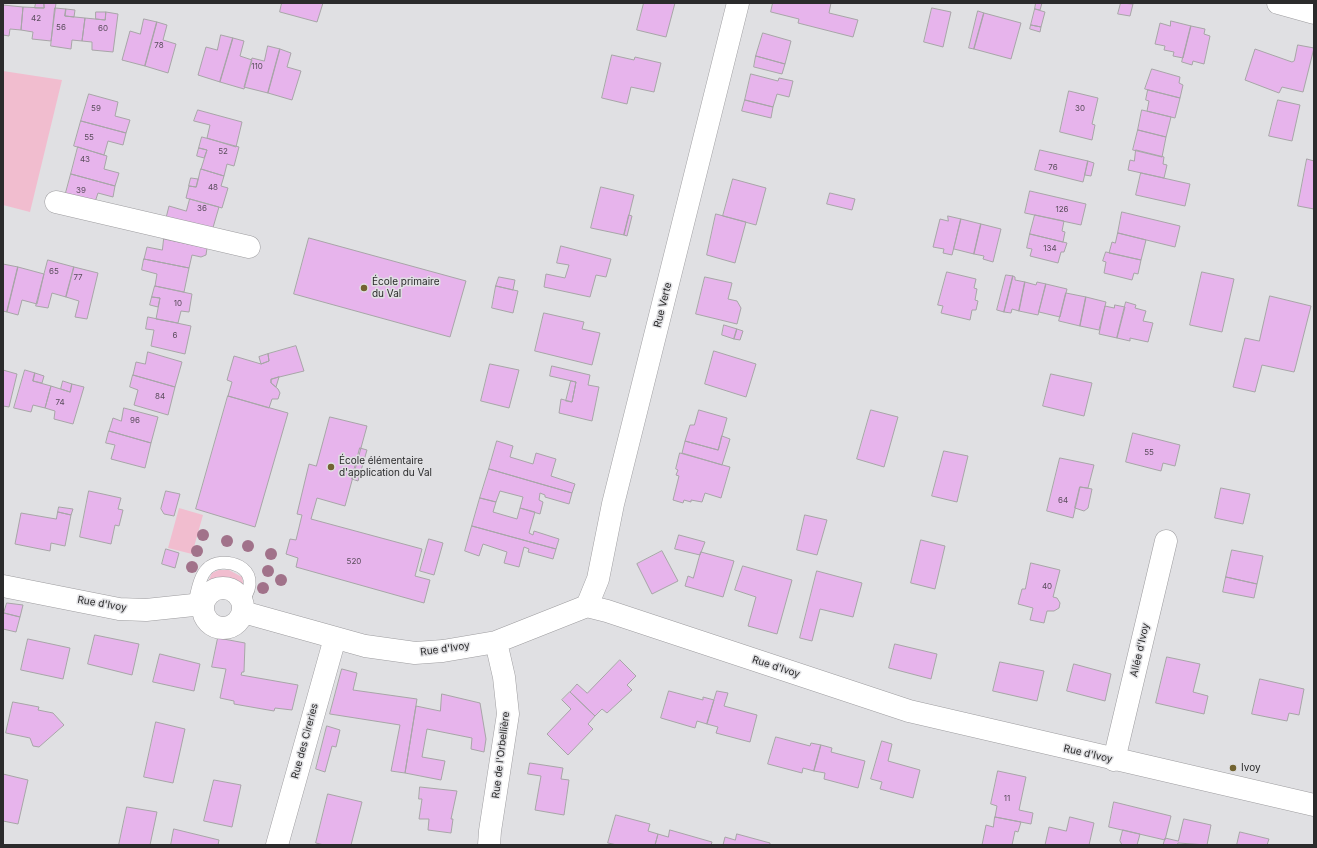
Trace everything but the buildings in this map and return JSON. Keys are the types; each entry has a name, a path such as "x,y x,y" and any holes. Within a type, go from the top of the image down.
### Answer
{"street":[{"name":"Rue Verte","path":"587,606 598,580 613,504 738,3"},
{"path":"56,202 249,247"},
{"name":"Allée d'Ivoy","path":"1114,760 1166,541"},
{"name":"Rue d'Ivoy","path":"3,586 119,609 146,610 198,604"},
{"path":"221,588 234,591 242,607 238,621 233,626 220,629 208,623 198,604 209,592 221,588"},
{"name":"Rue d'Ivoy","path":"242,607 335,638 365,646 415,653 442,651 496,642 587,606 908,711 1114,760 1314,805"},
{"name":"Rue des Cireries","path":"277,845 335,638"},
{"name":"Rue de l'Orbellière","path":"489,845 508,714 504,677 496,642"}],"shaded area":[{"path":"3,71 62,80 30,212 3,205"},
{"path":"179,508 203,515 192,554 168,548"},
{"path":"219,570 229,570 242,577 244,589 234,585 208,582 212,573"}],"place":[{"name":"École primaire du Val","path":"364,288"},
{"name":"École élémentaire d'application du Val","path":"331,467"},
{"name":"Ivoy","path":"1233,768"}]}
